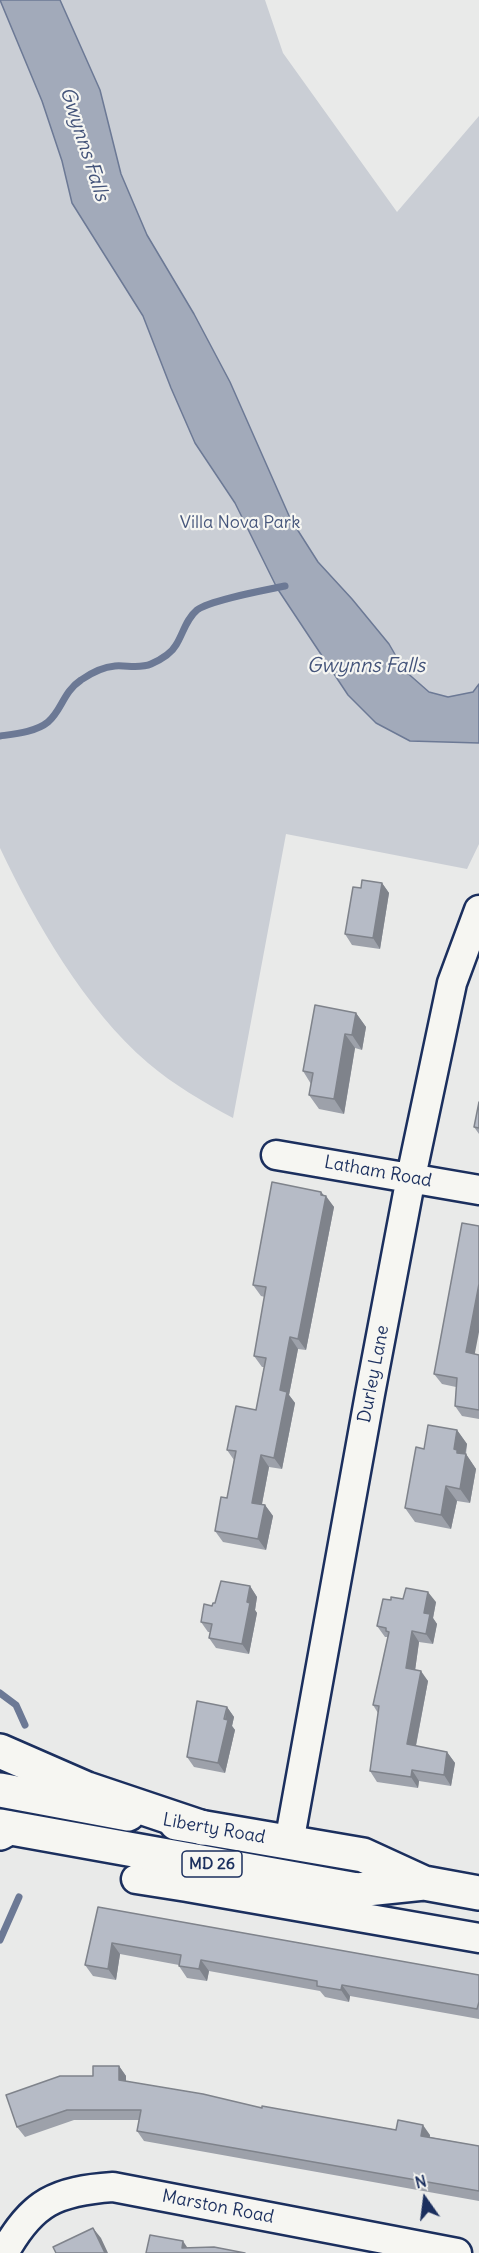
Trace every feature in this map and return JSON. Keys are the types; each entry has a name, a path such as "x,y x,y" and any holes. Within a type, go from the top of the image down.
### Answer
{"main road":[{"path":"0,1751 87,1789 203,1828"},
{"name":"Liberty Road","path":"0,1790 363,1855 424,1883 479,1893"},
{"name":"Liberty Road","path":"3,1829 357,1890 424,1883"}],"street":[{"name":"Durley Lane","path":"289,1843 369,1394 411,1177 452,983 479,909"},
{"name":"Latham Road","path":"276,1155 479,1190"},
{"path":"164,1855 187,1887"},
{"path":"136,1879 479,1938"},
{"name":"Marston Road","path":"4,2253 28,2215 43,2205 63,2195 87,2189 113,2187 457,2253"}],"green space":[{"name":"Villa Nova Park","path":"0,0 265,0 283,53 397,212 479,116 479,844 467,869 286,834 233,1118 189,1093 158,1071 103,1017 46,934 0,848"}],"water":[{"name":"Gwynns Falls","path":"0,0 60,0 100,90 121,174 147,235 194,314 230,382 290,518 318,562 389,644 404,670 429,692 448,697 473,692 479,684 479,743 410,741 376,723 348,695 277,588 235,503 195,443 143,316 72,203 62,161 42,101"}],"building":[{"path":"362,880 382,883 373,938 345,934 353,887 361,888"},
{"path":"315,1005 356,1013 352,1035 345,1034 334,1099 309,1095 313,1073 303,1071"},
{"path":"479,1102 479,1128 474,1127"},
{"path":"272,1182 321,1192 321,1195 326,1196 298,1339 290,1337 280,1390 287,1392 274,1458 261,1455 252,1503 265,1505 258,1539 215,1531 221,1497 227,1498 236,1451 227,1450 236,1406 256,1410 266,1358 254,1356 266,1287 253,1285"},
{"path":"462,1223 479,1226 479,1284 466,1352 479,1355 479,1410 455,1406 457,1378 434,1374"},
{"path":"428,1425 457,1430 454,1449 457,1453 466,1454 460,1489 446,1486 441,1515 405,1508 416,1447 424,1449"},
{"path":"221,1581 250,1586 247,1602 250,1603 242,1644 209,1638 212,1624 201,1622 204,1604 212,1606 215,1603"},
{"path":"406,1588 428,1592 424,1613 430,1614 426,1634 412,1631 406,1668 421,1671 407,1744 447,1752 444,1775 412,1770 411,1777 370,1771 379,1706 373,1705 389,1632 386,1628 377,1626 383,1599 391,1600 391,1597 403,1599"},
{"path":"197,1701 227,1707 224,1719 228,1720 218,1763 187,1757"},
{"path":"98,1907 479,1975 479,2002 477,2009 342,1985 341,1990 317,1986 317,1981 201,1960 199,1969 179,1966 181,1955 112,1943 108,1969 85,1965"},
{"path":"93,2066 119,2066 119,2080 203,2094 262,2108 262,2106 396,2130 398,2120 423,2125 421,2136 479,2146 479,2191 137,2131 141,2110 67,2110 17,2127 6,2095 60,2076 93,2076"},
{"path":"93,2228 105,2253 56,2253 53,2247"},
{"path":"150,2235 183,2241 182,2248 214,2247 245,2253 146,2253"}],"waterway":[{"path":"0,736 25,732 48,722 75,685 93,673 111,667 138,667 162,659 174,648 193,614 204,606 285,586"},
{"path":"0,1693 16,1705 25,1725"},
{"path":"0,1940 19,1897"}]}
